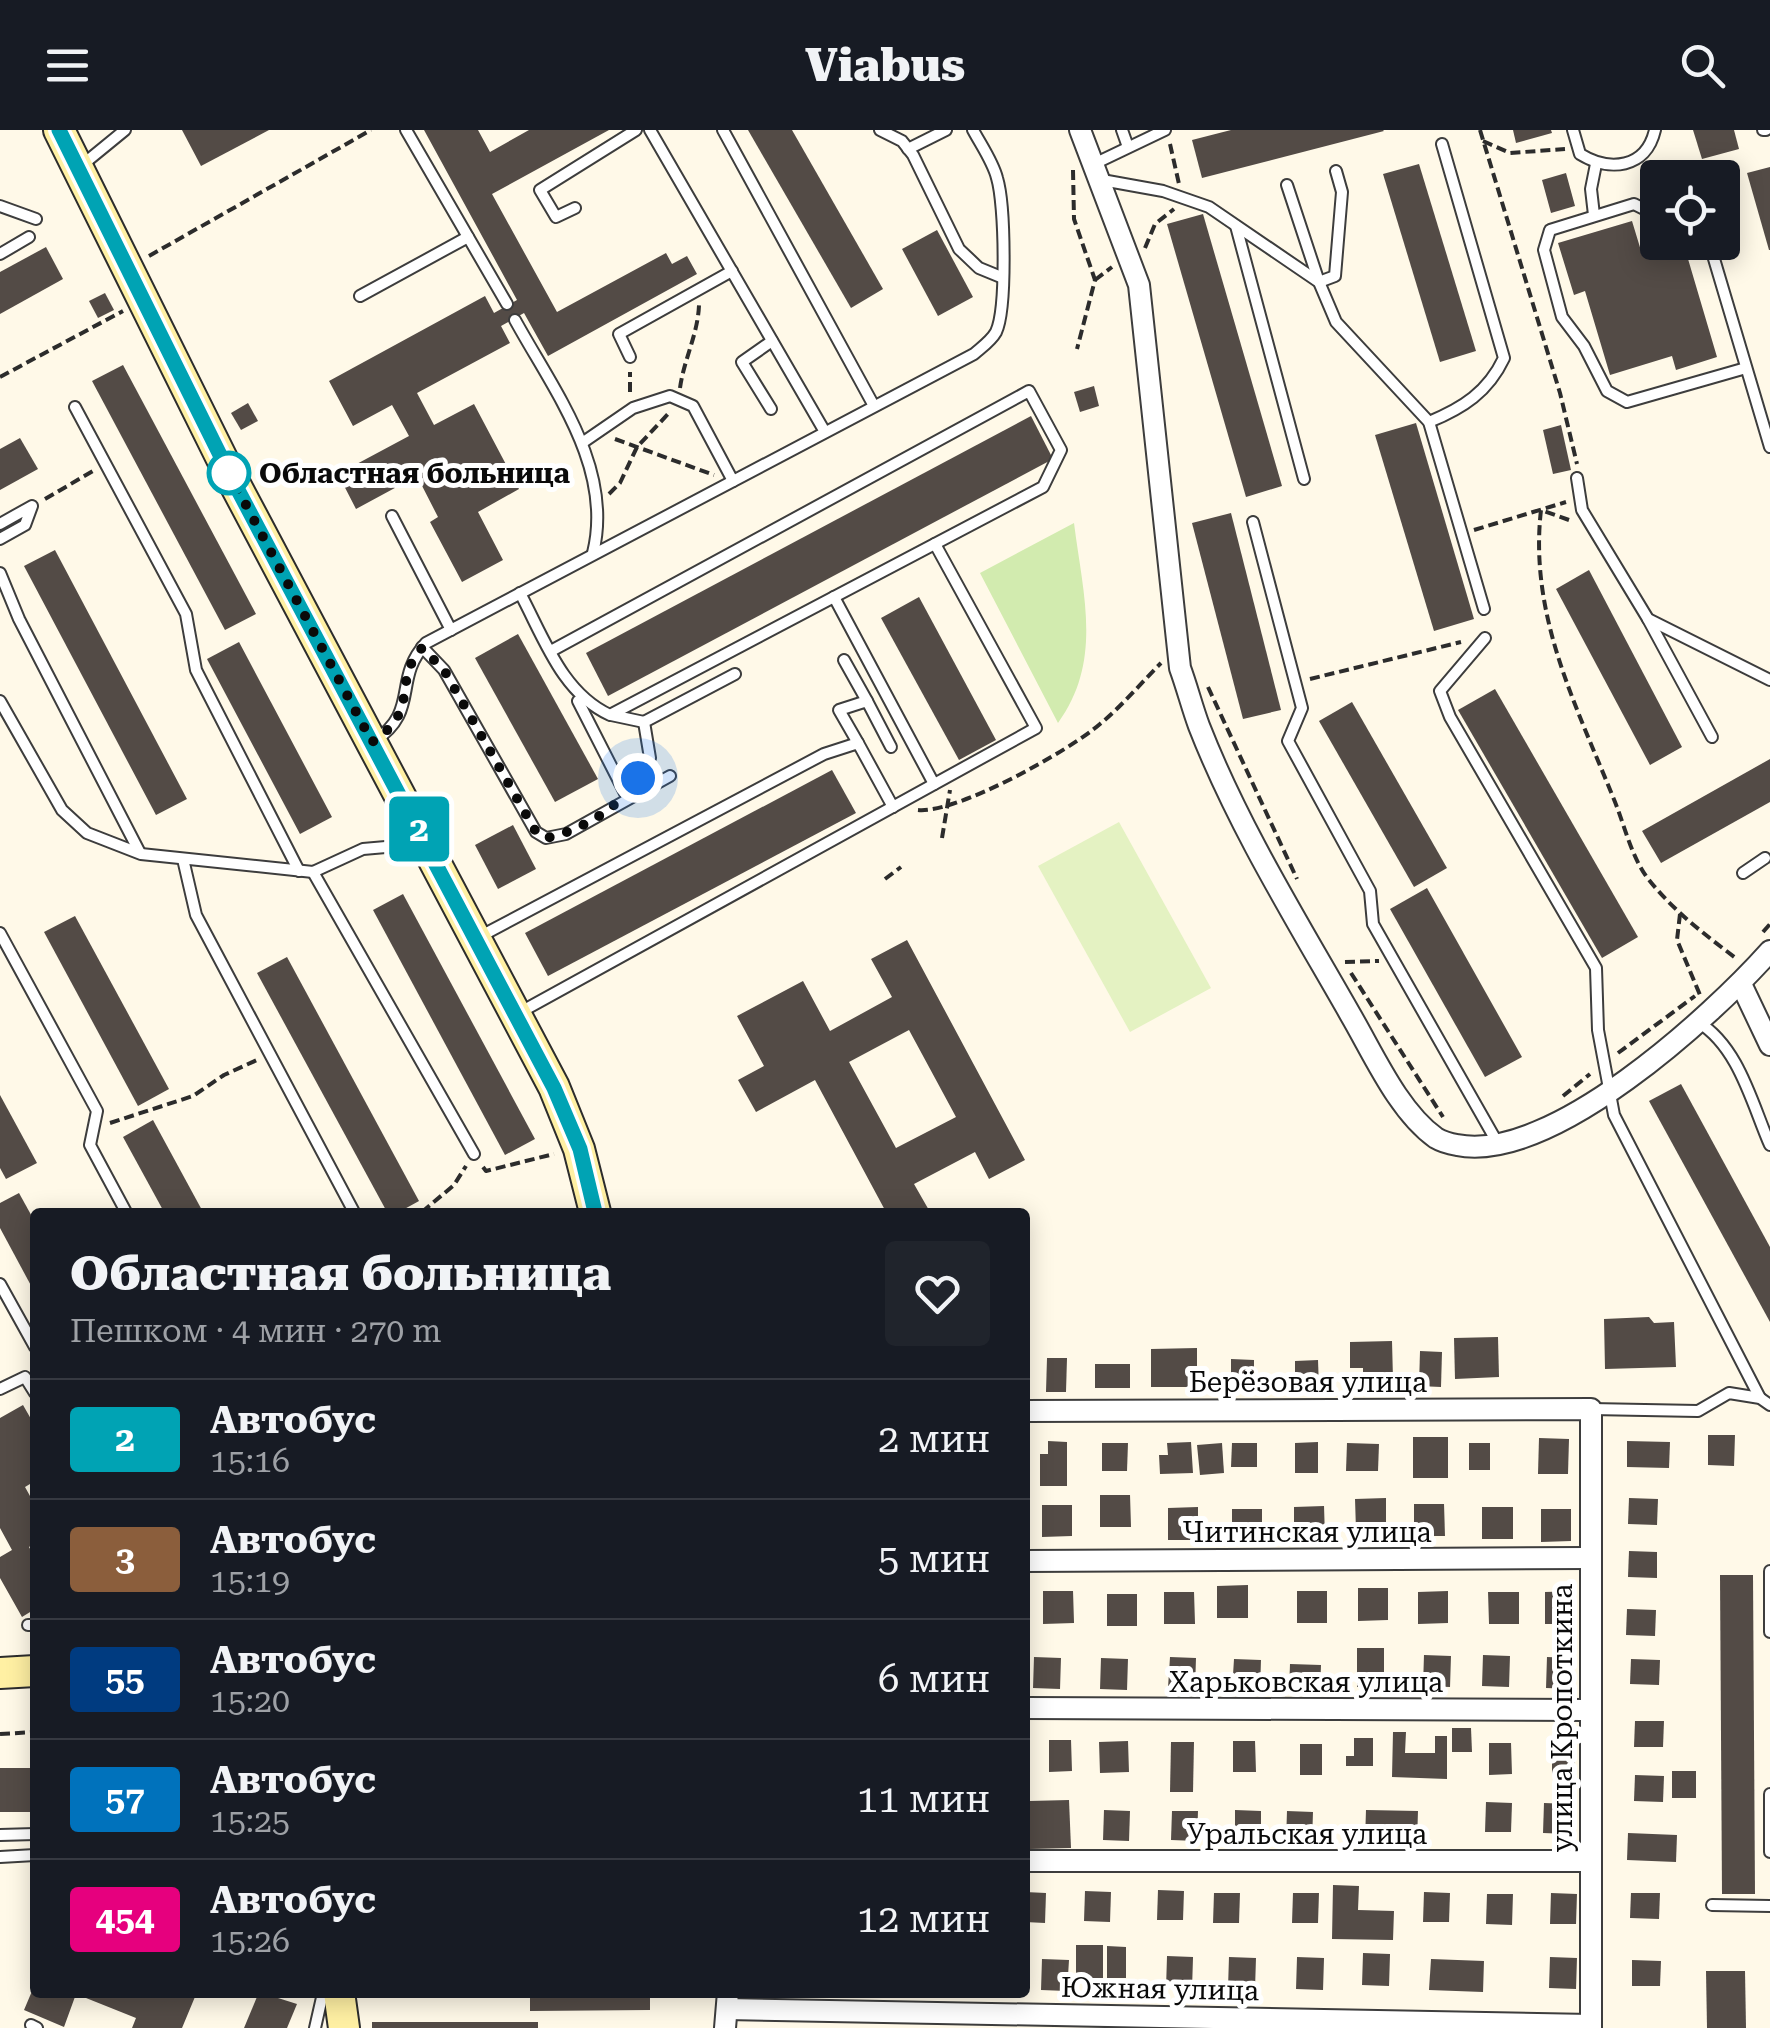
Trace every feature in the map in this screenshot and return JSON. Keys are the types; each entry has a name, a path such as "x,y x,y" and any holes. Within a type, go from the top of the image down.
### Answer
{"street":[{"path":"59,130 140,302 516,1015 580,1149 594,1208"},
{"path":"1080,130 1099,171 1138,285 1178,652 1200,726 1296,920 1408,1108 1437,1138 1460,1146 1497,1142 1556,1124 1610,1092 1735,978 1760,945"},
{"path":"1735,978 1770,1045"},
{"name":"Берёзовая улица","path":"1030,1411 1591,1409"},
{"name":"улица Кропоткина","path":"1591,1409 1588,1710 1591,2026"},
{"name":"Читинская улица","path":"1030,1562 1589,1558"},
{"path":"0,1673 30,1671"},
{"name":"Харьковская улица","path":"1030,1708 1588,1710"},
{"name":"Уральская улица","path":"1030,1861 1589,1862"},
{"name":"Южная улица","path":"727,2010 1060,2022 1591,2026"}],"lane":[{"path":"77,170 126,130"},
{"path":"406,130 507,304"},
{"path":"576,208 556,217 540,190 636,130"},
{"path":"650,130 826,432"},
{"path":"723,130 874,406"},
{"path":"880,130 908,149 966,259 1000,277"},
{"path":"908,149 946,130"},
{"path":"372,742 402,714 410,661 422,648 990,341 998,329 997,175 972,130"},
{"path":"1122,130 1128,147"},
{"path":"1099,171 1128,147 1166,130"},
{"path":"1573,130 1580,154 1596,164 1617,167 1644,152 1655,130"},
{"path":"1429,422 1461,409 1493,381 1504,358 1442,144"},
{"path":"1594,215 1591,189 1596,164"},
{"path":"1099,171 1208,207 1318,282"},
{"path":"1318,282 1335,276 1342,192 1336,171"},
{"path":"1287,185 1318,282 1336,322 1429,422 1484,609"},
{"path":"1640,207 1634,204 1550,230 1544,250 1562,317 1584,346 1607,392 1627,402 1746,368"},
{"path":"0,206 36,219"},
{"path":"1236,225 1304,479"},
{"path":"0,254 29,237"},
{"path":"360,296 468,238"},
{"path":"1714,260 1770,447"},
{"path":"630,357 619,334 732,271"},
{"path":"516,320 582,444 598,505 594,553"},
{"path":"771,409 742,362 772,341"},
{"path":"551,651 1029,391 1061,450 1043,487 610,715"},
{"path":"582,444 624,413 670,396 693,406 733,481"},
{"path":"75,407 186,614 196,670 299,870"},
{"path":"1577,478 1582,510 1712,737"},
{"path":"0,524 32,506"},
{"path":"0,539 25,525 32,506"},
{"path":"392,516 451,630"},
{"path":"1253,522 1302,708 1288,741 1370,891 1373,924 1497,1142"},
{"path":"516,1015 1036,728 935,544"},
{"path":"0,572 6,599 141,854"},
{"path":"520,594 626,797"},
{"path":"834,597 934,784"},
{"path":"1648,620 1770,680"},
{"path":"1486,638 1440,691 1460,734 1596,968 1614,1116 1765,1401"},
{"path":"422,648 444,670 536,832 546,838 566,834 626,797 670,776"},
{"path":"844,660 891,747"},
{"path":"573,691 586,704 610,715 644,722 734,674"},
{"path":"0,700 62,810 87,833 141,854 313,872 364,849 426,843"},
{"path":"867,701 839,710 893,807"},
{"path":"626,797 650,758 644,722"},
{"path":"476,939 779,777 858,743"},
{"path":"1743,873 1768,858"},
{"path":"184,860 196,916 352,1208"},
{"path":"313,872 474,1154"},
{"path":"0,933 97,1111 90,1145 124,1208"},
{"path":"1702,1009 1736,1065 1770,1145"},
{"path":"0,1284 30,1339"},
{"path":"0,1389 25,1376 30,1385"},
{"path":"1591,1409 1698,1411 1730,1393 1765,1401"},
{"path":"1770,1571 1770,1632"},
{"path":"1770,1794 1770,1852"},
{"path":"0,1835 30,1834"},
{"path":"0,1857 30,1856"},
{"path":"1712,1905 1770,1906"},
{"path":"315,2028 333,2001"}],"path":[{"path":"125,270 371,130"},
{"path":"1480,130 1560,393 1577,456 1577,478"},
{"path":"1484,141 1510,153 1560,147 1580,154"},
{"path":"1074,158 1074,219 1095,280 1077,349"},
{"path":"1137,234 1144,252"},
{"path":"0,377 140,302"},
{"path":"624,413 630,397 630,357"},
{"path":"596,432 733,481"},
{"path":"32,506 105,464"},
{"path":"1475,530 1552,506"},
{"path":"1541,510 1594,529"},
{"path":"1541,510 1536,563 1549,630 1644,873 1680,913 1738,960"},
{"path":"1295,682 1486,638"},
{"path":"893,807 935,812 1099,726 1161,663 1178,652"},
{"path":"1205,681 1304,894"},
{"path":"942,838 951,775"},
{"path":"885,880 901,867"},
{"path":"1680,913 1677,940 1702,1009"},
{"path":"1735,978 1738,960 1760,945 1770,924"},
{"path":"1336,950 1447,1123"},
{"path":"1344,962 1394,961"},
{"path":"1563,1096 1605,1062 1702,1009 1707,987"},
{"path":"95,1124 114,1123 194,1096 224,1075 270,1054"},
{"path":"427,1208 454,1185 474,1154 486,1171 554,1154"},
{"path":"0,1734 30,1732"}],"green space":[{"path":"1074,523 1085,602 1085,651 1072,700 1058,723 980,573"},
{"path":"1119,822 1211,988 1130,1032 1038,866"}],"building":[{"path":"182,130 269,130 201,166"},
{"path":"424,130 478,130 490,152 529,130 609,130 492,194 557,312 666,253 672,264 687,256 697,274 548,356 524,313 501,326 510,343 417,393 434,425 474,404 519,489 478,512 503,560 462,582 430,522 438,517 417,476 356,509 338,474 409,436 392,405 353,426 329,381 485,296 494,313 517,300"},
{"path":"748,130 792,130 883,289 851,308"},
{"path":"1231,130 1384,131 1202,178 1192,140"},
{"path":"1513,130 1551,130 1552,133 1516,143"},
{"path":"1693,130 1734,130 1739,149 1702,159"},
{"path":"1419,164 1476,351 1440,362 1383,174"},
{"path":"1770,167 1770,250 1769,250 1747,173"},
{"path":"1566,173 1575,206 1551,213 1542,180"},
{"path":"1203,214 1282,486 1246,497 1167,224"},
{"path":"1632,221 1640,260 1688,260 1717,357 1676,370 1672,356 1610,375 1585,291 1574,295 1558,243"},
{"path":"937,230 973,297 938,316 902,249"},
{"path":"46,247 63,279 0,314 0,272"},
{"path":"105,293 114,310 98,318 89,301"},
{"path":"123,365 256,614 225,630 92,381"},
{"path":"1094,386 1099,406 1080,412 1074,392"},
{"path":"248,403 258,421 241,430 231,413"},
{"path":"1031,416 1053,459 608,696 586,653"},
{"path":"1416,423 1474,619 1434,631 1375,435"},
{"path":"1561,425 1571,470 1553,474 1543,430"},
{"path":"20,438 38,469 0,490 0,449"},
{"path":"1231,513 1281,710 1243,719 1192,523"},
{"path":"55,550 187,799 156,815 24,566"},
{"path":"1589,570 1682,747 1650,765 1556,589"},
{"path":"919,597 996,740 959,760 881,618"},
{"path":"518,634 598,779 555,802 475,658"},
{"path":"239,642 332,817 300,834 207,659"},
{"path":"1495,689 1638,937 1602,958 1458,710"},
{"path":"1352,702 1447,868 1414,887 1319,721"},
{"path":"1770,759 1770,802 1661,863 1642,831"},
{"path":"832,770 856,813 548,976 525,933"},
{"path":"513,825 536,869 498,889 475,845"},
{"path":"1427,888 1522,1057 1485,1077 1390,909"},
{"path":"403,894 535,1139 505,1155 373,910"},
{"path":"75,916 169,1089 138,1106 44,932"},
{"path":"907,940 1025,1160 989,1179 975,1152 914,1184 928,1208 884,1208 815,1080 756,1112 738,1080 764,1066 737,1016 803,981 830,1031 892,997 871,959","holes":["909,1030 956,1117 896,1148 849,1062"]},
{"path":"287,957 419,1201 406,1208 385,1208 257,973"},
{"path":"1681,1084 1770,1247 1770,1322 1649,1101"},
{"path":"0,1095 37,1163 6,1179 0,1168"},
{"path":"153,1120 201,1208 162,1208 123,1137"},
{"path":"19,1193 30,1213 30,1284 0,1228 0,1203"},
{"path":"1649,1317 1654,1323 1674,1322 1676,1367 1605,1369 1604,1319"},
{"path":"1498,1337 1499,1377 1455,1379 1454,1338"},
{"path":"1392,1341 1393,1379 1363,1380 1363,1368 1350,1368 1350,1342"},
{"path":"1197,1348 1197,1387 1151,1387 1151,1349"},
{"path":"1420,1351 1442,1352 1441,1387 1419,1386"},
{"path":"1047,1358 1067,1358 1066,1392 1046,1392"},
{"path":"1231,1359 1254,1360 1254,1388 1231,1388"},
{"path":"1318,1360 1319,1388 1295,1389 1295,1361"},
{"path":"1095,1364 1130,1364 1130,1388 1095,1388"},
{"path":"23,1405 30,1417 30,1484 25,1487 30,1496 30,1612 22,1617 0,1578 0,1557 12,1550 0,1528 0,1418"},
{"path":"1708,1435 1735,1435 1734,1466 1708,1465"},
{"path":"1413,1437 1448,1437 1448,1478 1413,1478"},
{"path":"1539,1438 1569,1439 1568,1474 1538,1474"},
{"path":"1048,1441 1067,1442 1067,1486 1040,1486 1040,1454 1048,1454"},
{"path":"1627,1441 1670,1442 1669,1468 1627,1467"},
{"path":"1191,1442 1193,1473 1160,1474 1159,1455 1168,1455 1167,1443"},
{"path":"1318,1442 1318,1473 1295,1473 1295,1443"},
{"path":"1102,1443 1128,1443 1127,1471 1102,1471"},
{"path":"1222,1443 1224,1473 1200,1475 1197,1445"},
{"path":"1232,1443 1257,1443 1257,1467 1231,1467"},
{"path":"1347,1443 1379,1444 1378,1471 1346,1471"},
{"path":"1469,1443 1490,1443 1490,1470 1469,1470"},
{"path":"1100,1495 1130,1495 1131,1527 1100,1527"},
{"path":"1386,1498 1386,1531 1356,1531 1355,1499"},
{"path":"1629,1498 1658,1499 1657,1525 1628,1524"},
{"path":"1414,1504 1444,1504 1445,1536 1414,1536"},
{"path":"1042,1505 1072,1505 1072,1536 1042,1537"},
{"path":"1324,1506 1325,1538 1294,1539 1294,1507"},
{"path":"1198,1507 1198,1540 1168,1540 1168,1508"},
{"path":"1482,1507 1513,1507 1513,1539 1482,1539"},
{"path":"1232,1509 1262,1509 1262,1541 1232,1541"},
{"path":"1541,1509 1571,1509 1571,1541 1541,1542"},
{"path":"1629,1551 1657,1552 1657,1578 1628,1577"},
{"path":"1720,1575 1753,1575 1755,1894 1722,1894"},
{"path":"1248,1585 1248,1618 1217,1618 1217,1586"},
{"path":"1358,1588 1388,1588 1388,1620 1358,1621"},
{"path":"1043,1591 1073,1591 1074,1623 1043,1624"},
{"path":"1297,1591 1327,1591 1327,1623 1297,1623"},
{"path":"1448,1591 1448,1623 1418,1624 1418,1592"},
{"path":"1576,1591 1576,1624 1545,1624 1545,1592"},
{"path":"1164,1592 1194,1592 1195,1624 1164,1624"},
{"path":"1488,1592 1519,1592 1519,1624 1489,1624"},
{"path":"1107,1594 1137,1594 1137,1626 1107,1626"},
{"path":"1627,1609 1656,1610 1655,1636 1626,1635"},
{"path":"1357,1648 1384,1648 1384,1687 1357,1687"},
{"path":"1424,1655 1451,1656 1450,1687 1423,1686"},
{"path":"1483,1655 1510,1656 1509,1687 1482,1686"},
{"path":"1034,1657 1061,1658 1060,1689 1033,1688"},
{"path":"1170,1657 1196,1658 1195,1689 1168,1688"},
{"path":"1547,1657 1574,1658 1573,1689 1546,1688"},
{"path":"1101,1658 1128,1659 1127,1690 1100,1689"},
{"path":"1234,1659 1261,1660 1260,1691 1232,1690"},
{"path":"1631,1659 1660,1660 1659,1685 1630,1684"},
{"path":"1290,1664 1321,1665 1320,1692 1289,1692"},
{"path":"1635,1721 1664,1721 1663,1747 1634,1747"},
{"path":"1452,1728 1471,1728 1472,1752 1452,1752"},
{"path":"1393,1732 1406,1732 1405,1753 1435,1753 1435,1736 1447,1736 1447,1779 1392,1777"},
{"path":"1354,1738 1373,1738 1373,1766 1346,1766 1346,1756 1354,1756"},
{"path":"1049,1740 1071,1740 1072,1771 1049,1772"},
{"path":"1128,1741 1129,1772 1100,1773 1099,1742"},
{"path":"1233,1741 1255,1741 1256,1772 1233,1772"},
{"path":"1171,1742 1194,1742 1193,1792 1170,1792"},
{"path":"1489,1743 1511,1743 1512,1774 1489,1775"},
{"path":"1574,1743 1575,1775 1552,1775 1552,1744"},
{"path":"1300,1744 1322,1744 1322,1775 1300,1775"},
{"path":"0,1768 30,1768 30,1812 0,1812"},
{"path":"1672,1771 1696,1771 1696,1798 1672,1798"},
{"path":"1635,1775 1664,1776 1663,1802 1634,1801"},
{"path":"1069,1800 1071,1848 1030,1849 1030,1801"},
{"path":"1486,1802 1512,1803 1511,1832 1485,1832"},
{"path":"1544,1803 1570,1804 1569,1834 1543,1833"},
{"path":"1104,1810 1130,1811 1129,1841 1103,1840"},
{"path":"1235,1810 1261,1811 1261,1841 1235,1840"},
{"path":"1366,1810 1418,1811 1417,1841 1365,1840"},
{"path":"1172,1811 1198,1811 1197,1841 1171,1840"},
{"path":"1287,1811 1313,1812 1312,1842 1286,1841"},
{"path":"1628,1833 1677,1835 1676,1862 1627,1860"},
{"path":"1333,1885 1359,1886 1358,1910 1394,1911 1393,1940 1332,1939"},
{"path":"1158,1890 1184,1891 1183,1920 1157,1920"},
{"path":"1085,1891 1111,1892 1110,1922 1084,1921"},
{"path":"1030,1892 1046,1893 1045,1923 1030,1922"},
{"path":"1424,1892 1450,1893 1449,1922 1423,1922"},
{"path":"1214,1893 1240,1893 1239,1923 1213,1923"},
{"path":"1293,1893 1319,1893 1318,1923 1292,1923"},
{"path":"1551,1893 1577,1894 1576,1924 1550,1924"},
{"path":"1631,1893 1660,1893 1659,1919 1630,1918"},
{"path":"1487,1894 1513,1894 1512,1925 1486,1924"},
{"path":"1076,1945 1103,1945 1103,1978 1076,1978"},
{"path":"1107,1946 1126,1947 1126,1978 1107,1978"},
{"path":"1363,1953 1390,1954 1389,1986 1362,1985"},
{"path":"1167,1956 1193,1957 1192,1989 1166,1988"},
{"path":"1229,1957 1256,1958 1255,1989 1228,1988"},
{"path":"1297,1957 1324,1958 1323,1990 1296,1989"},
{"path":"1550,1957 1577,1958 1576,1989 1549,1988"},
{"path":"1042,1959 1069,1960 1067,1991 1041,1990"},
{"path":"1431,1959 1484,1961 1483,1992 1429,1990"},
{"path":"1632,1960 1661,1961 1660,1986 1632,1986"},
{"path":"1706,1971 1745,1971 1746,2028 1707,2028"},
{"path":"30,1996 75,1998 64,2027 24,2010"},
{"path":"86,1998 194,1998 182,2028 132,2028 136,2018"},
{"path":"256,1998 278,1998 297,2004 287,2028 244,2028"},
{"path":"530,1998 650,1998 650,2010 530,2011"},
{"path":"372,2022 538,2022 538,2028 372,2028"}],"bus line":[{"name":"2","path":"59,130 140,302 554,1088 580,1149 594,1208"}],"place":[{"name":"Областная больница","path":"229,473"}],"route":[{"path":"229,473 372,742 389,732 402,714 410,661 422,648 444,670 536,832 546,838 566,834 626,797 638,778"}]}
